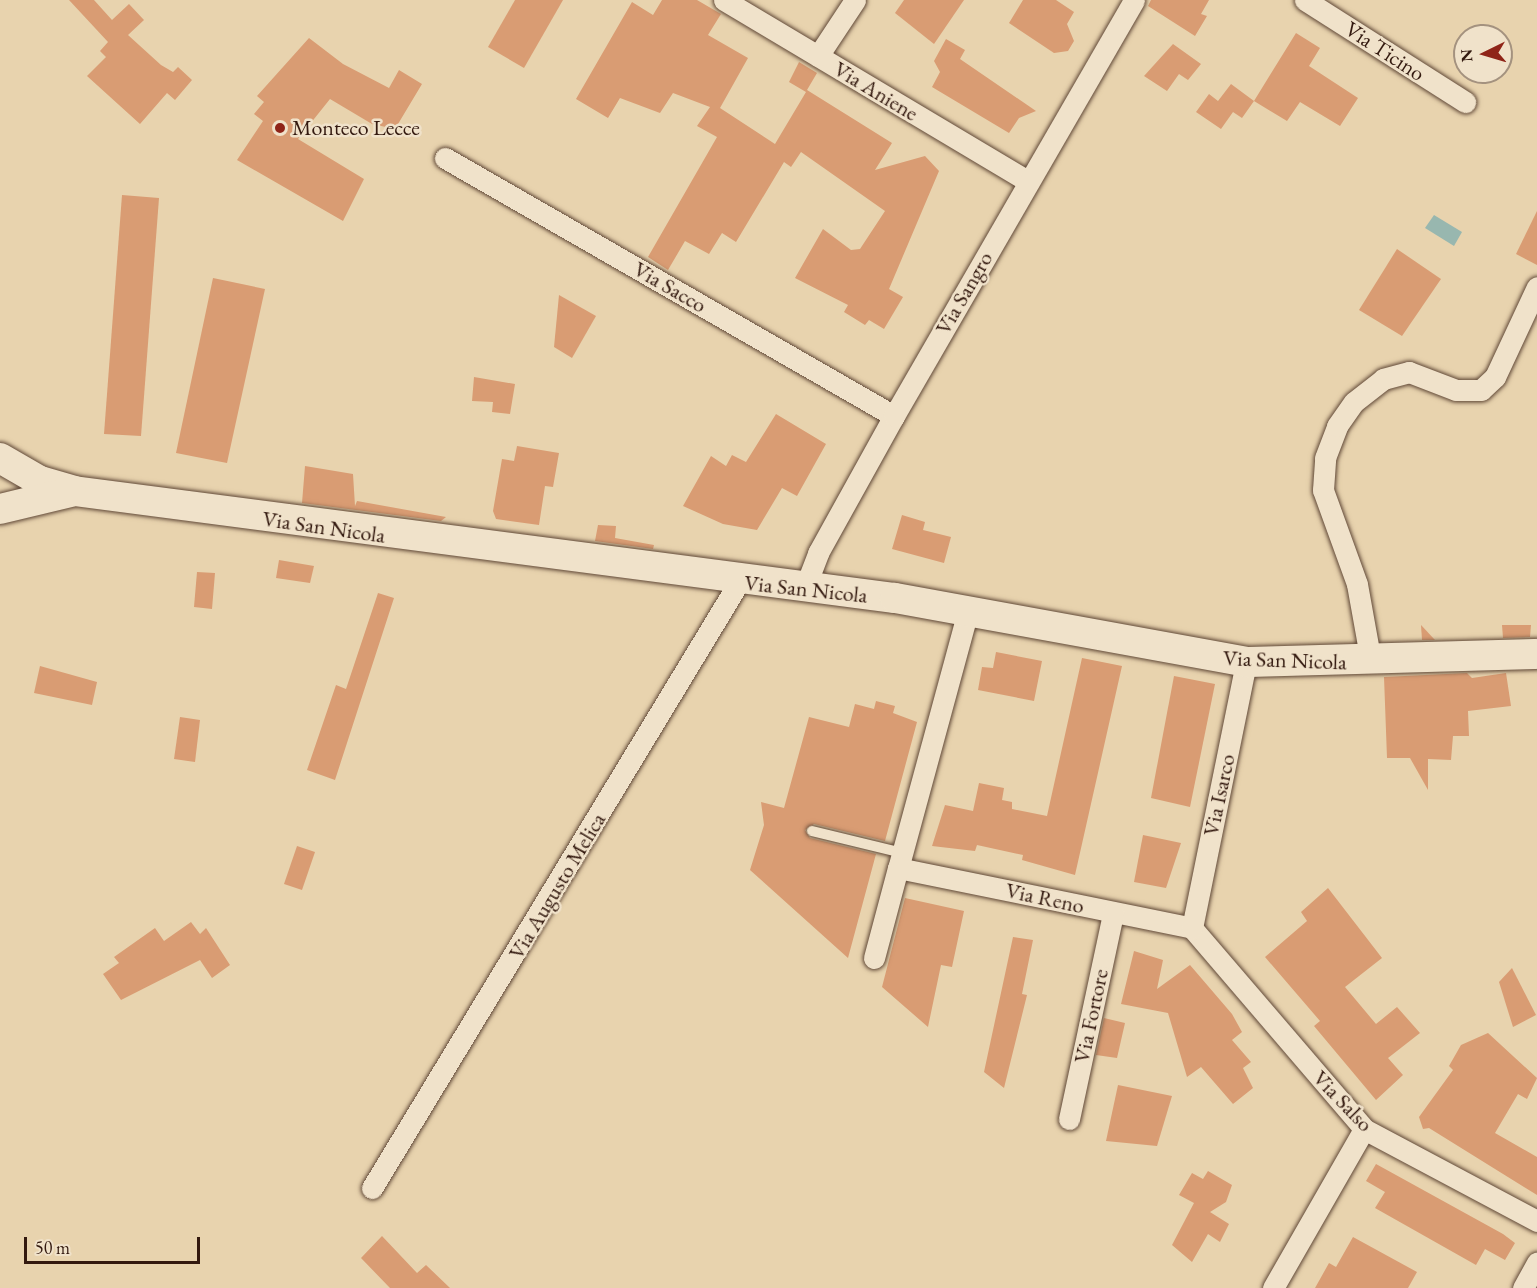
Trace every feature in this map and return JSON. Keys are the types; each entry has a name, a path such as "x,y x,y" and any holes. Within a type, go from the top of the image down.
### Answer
{"street":[{"name":"Via Aniene","path":"724,0 1028,181"},
{"path":"818,56 855,0"},
{"name":"Via Sangro","path":"804,590 818,554 894,416 1134,0"},
{"name":"Via Ticino","path":"1305,0 1465,102"},
{"name":"Via Sacco","path":"445,158 894,416"},
{"path":"1371,662 1357,584 1323,490 1325,458 1337,426 1354,402 1383,379 1409,372 1456,390 1481,390 1496,377 1537,287"},
{"name":"Via San Nicola","path":"0,458 40,481 74,491 968,611 1246,662 1371,662 1537,654"},
{"name":"Via San Nicola","path":"0,509 74,491"},
{"name":"Via Augusto Melica","path":"372,1188 739,582"},
{"path":"873,958 968,611"},
{"name":"Via Isarco","path":"1192,928 1246,662"},
{"name":"Via Reno","path":"900,861 1113,913 1192,928"},
{"name":"Via Fortore","path":"1070,1119 1113,913"},
{"name":"Via Salso","path":"1192,928 1364,1129 1537,1221"},
{"path":"1273,1288 1364,1129"},
{"path":"1522,1288 1537,1263"}],"lane":[{"path":"812,831 900,861"}],"water":[{"path":"1434,215 1462,232 1454,246 1425,228"}],"building":[{"path":"69,0 94,0 112,20 129,4 144,20 128,35 161,65 173,72 178,67 192,80 175,100 167,93 140,124 87,76 106,57 100,51 108,42"},
{"path":"515,0 563,0 524,68 488,47"},
{"path":"662,0 697,0 721,14 708,35 748,58 720,108 775,144 806,92 789,82 799,62 817,73 807,90 892,143 875,170 925,156 939,171 889,289 903,297 884,329 869,320 865,325 844,312 848,305 795,278 823,229 851,250 860,249 885,211 801,152 791,167 784,162 736,242 722,233 709,254 685,241 668,270 648,257 717,137 697,126 710,107 673,93 660,113 620,98 608,118 576,99 632,2 653,15"},
{"path":"904,0 964,0 934,44 895,13"},
{"path":"1023,0 1056,0 1074,12 1067,24 1074,41 1068,51 1054,53 1009,23"},
{"path":"1151,0 1209,0 1201,14 1207,16 1195,36 1148,6"},
{"path":"1296,33 1320,48 1309,66 1358,98 1340,126 1300,102 1287,121 1254,101"},
{"name":"Monteco Lecce","path":"309,38 343,64 389,88 399,70 422,84 395,129 372,124 330,99 298,139 364,179 343,221 237,160 263,121 254,114 264,102 257,96"},
{"path":"946,39 965,50 960,59 1036,111 1019,118 1009,133 932,87 940,72 934,61"},
{"path":"1173,44 1201,64 1188,80 1179,74 1167,91 1144,76"},
{"path":"1231,84 1254,101 1242,118 1233,112 1221,129 1196,112 1209,94 1218,101"},
{"path":"122,195 159,198 141,436 104,434"},
{"path":"1537,211 1537,265 1516,254"},
{"path":"1397,249 1441,279 1402,336 1359,310"},
{"path":"213,278 265,289 227,463 176,453"},
{"path":"559,295 596,316 572,358 554,347"},
{"path":"474,377 515,384 510,414 492,412 493,402 472,401"},
{"path":"776,414 826,444 797,496 782,488 757,530 723,524 683,506 711,456 726,466 732,455 746,462"},
{"path":"517,446 559,453 553,487 545,486 539,525 496,519 493,511 502,459 514,461"},
{"path":"305,466 353,474 355,506 357,501 446,517 441,521 302,503"},
{"path":"902,515 925,522 923,530 951,537 944,563 892,549"},
{"path":"598,525 616,526 615,538 654,545 653,549 595,541"},
{"path":"279,560 314,566 310,583 276,578"},
{"path":"197,572 215,573 212,609 194,607"},
{"path":"378,593 394,598 335,780 307,770 336,685 346,689"},
{"path":"1421,625 1435,640 1422,640"},
{"path":"1502,625 1531,625 1530,637 1503,638"},
{"path":"996,652 1042,661 1034,701 978,690 982,667 993,668"},
{"path":"1082,658 1122,666 1075,875 1022,860 1023,855 977,845 975,851 932,846 945,805 973,811 979,783 1004,788 1002,800 1012,802 1012,809 1047,816"},
{"path":"40,666 97,682 92,705 34,693"},
{"path":"1467,673 1472,678 1506,673 1511,706 1468,711 1469,736 1453,736 1451,760 1428,759 1428,790 1410,758 1387,758 1384,677"},
{"path":"1174,676 1215,684 1190,807 1151,798"},
{"path":"876,701 895,706 893,713 917,722 885,841 814,824 805,830 810,838 876,854 848,958 750,870 764,825 761,802 784,808 809,717 849,727 855,704 874,709"},
{"path":"180,717 200,720 195,762 174,759"},
{"path":"1143,835 1181,843 1166,888 1134,882"},
{"path":"297,846 315,852 302,890 284,884"},
{"path":"1328,888 1382,958 1345,987 1376,1024 1397,1007 1420,1033 1388,1058 1403,1075 1376,1100 1314,1026 1320,1021 1265,957 1307,921 1301,912"},
{"path":"905,898 964,911 952,967 941,965 928,1027 882,987"},
{"path":"191,922 200,934 206,928 230,965 212,978 200,960 121,1000 103,974 119,963 114,957 155,928 164,941"},
{"path":"1013,937 1033,940 1022,994 1027,995 1004,1088 984,1072"},
{"path":"1134,951 1163,960 1157,989 1190,965 1232,1014 1242,1032 1232,1040 1251,1062 1243,1068 1253,1088 1233,1104 1201,1067 1187,1077 1168,1013 1121,1004"},
{"path":"1512,968 1536,1015 1513,1027 1499,982"},
{"path":"1104,1018 1125,1023 1117,1058 1096,1055"},
{"path":"1488,1033 1537,1078 1527,1099 1518,1094 1495,1133 1537,1157 1537,1195 1429,1128 1423,1129 1419,1117 1453,1070 1449,1066 1461,1045"},
{"path":"1118,1085 1172,1096 1157,1146 1106,1141"},
{"path":"1376,1164 1503,1234 1515,1243 1505,1260 1485,1249 1476,1265 1375,1208 1385,1192 1366,1181"},
{"path":"1208,1171 1232,1185 1226,1202 1210,1212 1229,1224 1220,1242 1208,1234 1192,1262 1172,1245 1194,1203 1179,1195 1192,1173 1203,1179"},
{"path":"382,1236 417,1273 426,1265 450,1288 390,1288 361,1258"},
{"path":"1353,1237 1417,1272 1408,1288 1315,1288 1329,1263 1336,1267"}],"place":[{"name":"Monteco Lecce","path":"280,128"}]}
